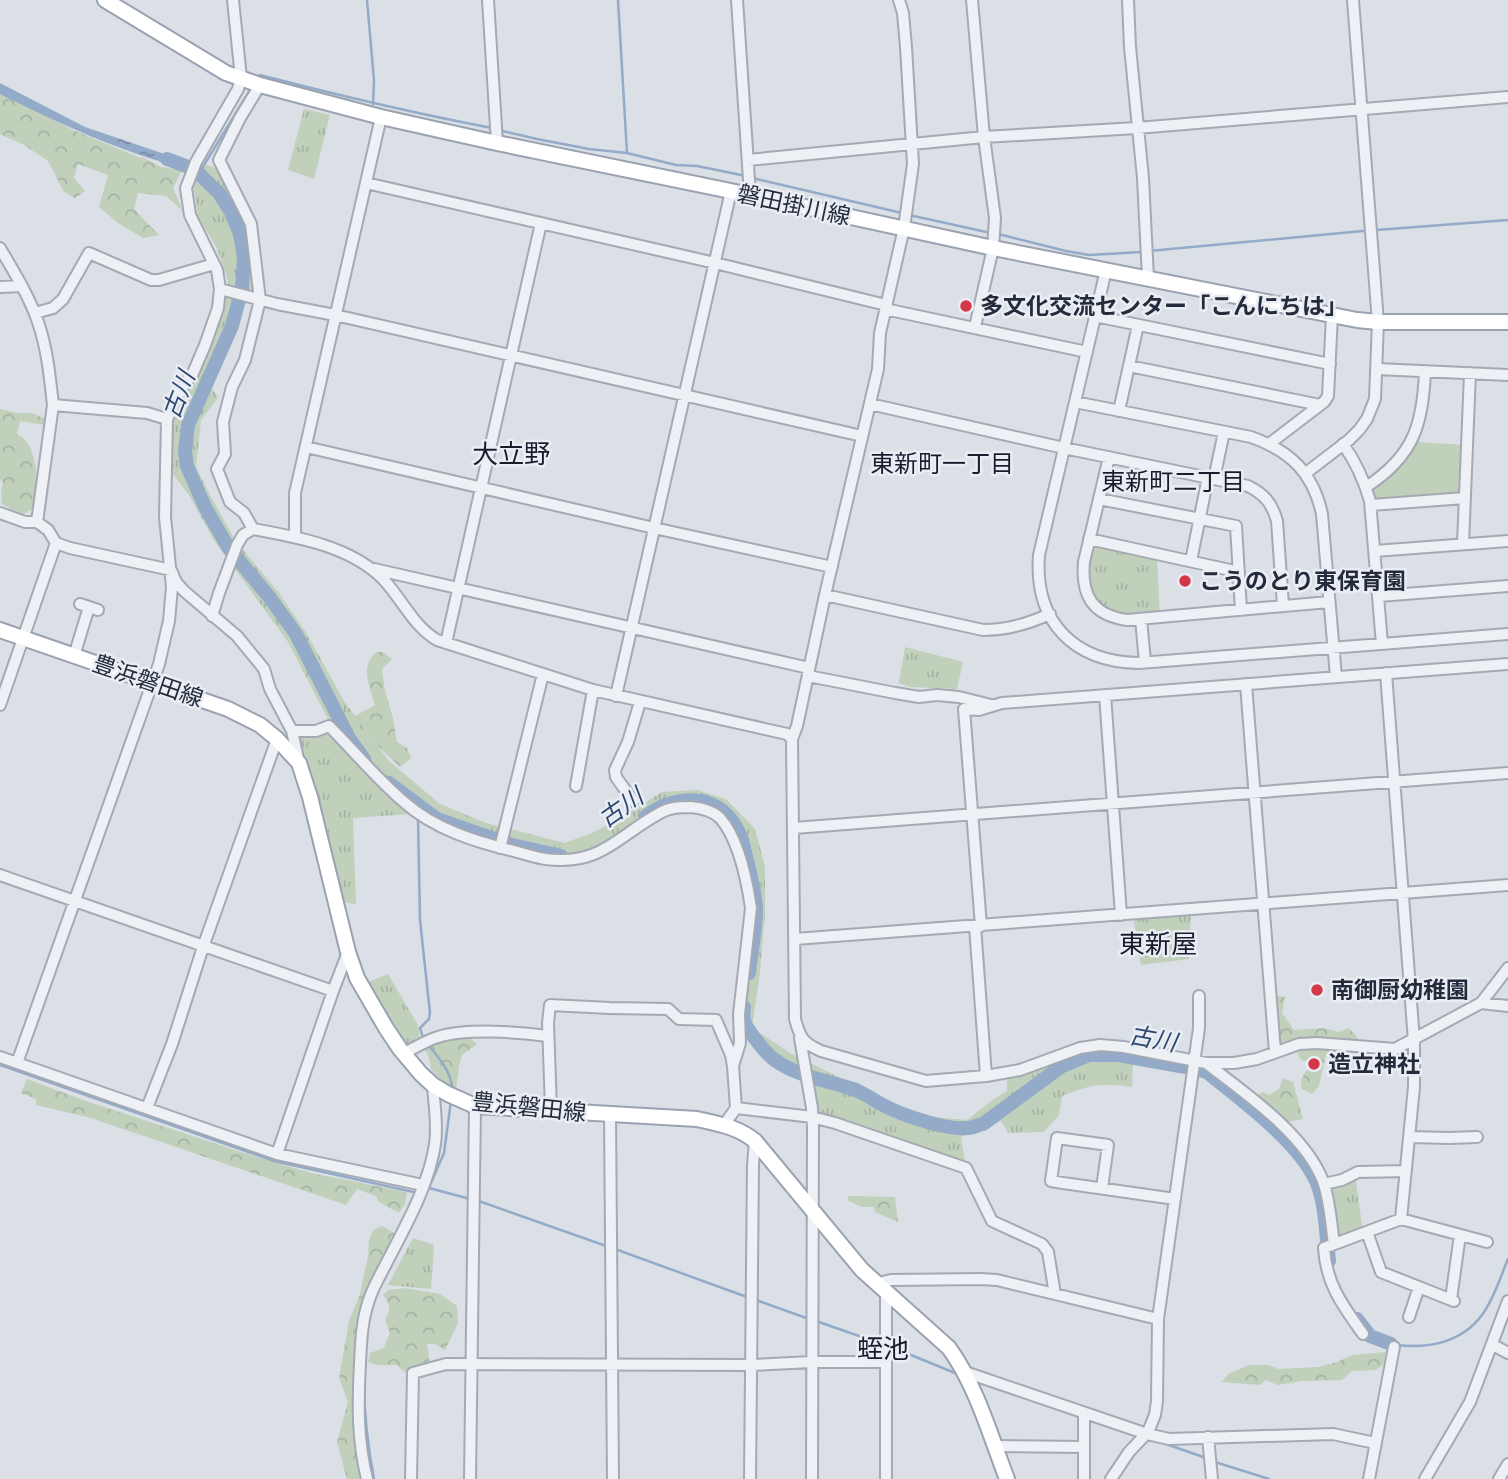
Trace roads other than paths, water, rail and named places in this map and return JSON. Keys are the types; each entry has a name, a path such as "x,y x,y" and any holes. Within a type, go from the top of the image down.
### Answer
{"main road":[{"name":"磐田掛川線","path":"105,0 226,73 260,85 381,117 993,248 1357,320 1508,322"},
{"name":"豊浜磐田線","path":"0,630 228,709 260,725 299,762 357,978 404,1053 433,1085 475,1106 697,1119 724,1125 745,1133 755,1141 862,1270 943,1342 959,1361 974,1389 1007,1479"}],"street":[{"path":"18,1063 159,664 169,621 172,587 165,517 167,419 182,388 193,373 205,345 222,289 220,277 190,215 186,188 196,162 238,89 241,78 233,0"},
{"path":"488,0 497,143"},
{"path":"737,0 750,195"},
{"path":"812,1479 812,1117 795,1019 792,739 878,369 880,333 904,228 913,164 903,13 899,0"},
{"path":"972,0 984,137 995,218 993,248 975,327"},
{"path":"1128,0 1149,278"},
{"path":"1306,473 1359,430 1375,399 1378,321 1353,0"},
{"path":"253,529 244,513 230,502 217,469 225,454 223,422 226,410 232,387 245,360 261,300 251,224 219,160 260,85"},
{"path":"748,160 984,137 1137,128 1508,97"},
{"path":"295,536 295,493 381,117"},
{"path":"366,183 1087,352"},
{"path":"616,696 732,191"},
{"path":"446,643 541,223"},
{"path":"0,248 39,323 53,405 37,522"},
{"path":"35,313 53,309 63,299 89,253 151,280 214,264"},
{"path":"1106,270 1039,555 1039,582 1046,608 1063,634 1074,644 1095,656 1121,663 1508,634"},
{"path":"0,287 22,286"},
{"path":"222,289 862,436"},
{"path":"1269,444 1328,396 1332,315"},
{"path":"1095,316 1330,364"},
{"path":"1119,411 1139,325"},
{"path":"1129,366 1320,405"},
{"path":"1377,369 1508,375"},
{"path":"1366,487 1391,467 1416,432 1424,398 1424,371"},
{"path":"1463,544 1471,373"},
{"path":"1075,402 1251,437 1290,457 1306,473 1320,502 1322,514 1336,677"},
{"path":"870,404 1248,486 1269,501 1277,521 1283,606"},
{"path":"53,405 147,413 167,419"},
{"path":"1191,561 1199,519 1224,432"},
{"path":"1343,444 1355,461 1371,505 1382,644"},
{"path":"306,447 832,567"},
{"path":"1109,457 1084,562 1084,590 1096,607 1114,618 1127,620 1329,602"},
{"path":"1099,499 1236,526 1241,610"},
{"path":"1371,505 1465,499"},
{"path":"0,513 25,522 37,522 48,530 56,543 70,548 171,570"},
{"path":"212,616 243,535 253,529 295,536 344,554 368,568 382,578 430,636 446,643 593,690 774,730 787,734 792,739"},
{"path":"1090,540 1239,572"},
{"path":"1375,551 1508,541"},
{"path":"0,705 56,543"},
{"path":"368,568 632,628 895,693 919,697 959,697 992,705"},
{"path":"171,570 184,591 237,636 264,669 270,689 292,731 299,762"},
{"path":"1379,596 1508,586"},
{"path":"825,595 983,630 1002,630 1050,614"},
{"path":"74,656 89,607"},
{"path":"1142,619 1145,662"},
{"path":"986,1076 964,709 979,710 992,705 1105,695 1508,664"},
{"path":"1386,673 1414,1041 1414,1087 1401,1219"},
{"path":"500,848 543,674"},
{"path":"1246,684 1275,1052"},
{"path":"576,786 593,690"},
{"path":"1105,695 1121,915"},
{"path":"633,801 616,777 615,770 628,742 640,702"},
{"path":"292,731 316,730 330,726 420,815 483,844 546,859 579,859 595,854 612,846 661,813 676,807 699,807 720,818 737,850 751,908 739,1014 740,1043 733,1066"},
{"path":"147,1108 172,1044 203,947 277,739"},
{"path":"794,828 1508,773"},
{"path":"0,875 333,991"},
{"path":"794,939 1508,885"},
{"path":"277,1154 348,952"},
{"path":"798,1032 807,1045 821,1051 920,1080 986,1076 1020,1070 1080,1048 1100,1045 1124,1046 1200,1062 1234,1063 1257,1059 1299,1044 1395,1049 1481,1003 1508,968"},
{"path":"1111,1479 1129,1452 1147,1434 1155,1415 1158,1319 1175,1199 1200,1062 1199,996"},
{"path":"1481,1003 1508,1006"},
{"path":"551,1110 548,1036 550,1005 668,1009 679,1019 716,1020 733,1066 736,1108 724,1125"},
{"path":"404,1053 439,1037 463,1033 548,1036"},
{"path":"0,1057 277,1154 423,1185"},
{"path":"1200,1062 1263,1108 1297,1140 1311,1158 1328,1197 1334,1244"},
{"path":"367,1479 357,1409 365,1315 370,1297 408,1220 432,1160 435,1142 433,1085"},
{"path":"470,1479 475,1106"},
{"path":"736,1108 812,1117 966,1168 992,1221 1042,1244 1048,1252 1055,1294"},
{"path":"610,1115 613,1479"},
{"path":"1409,1137 1477,1137"},
{"path":"1102,1188 1108,1145 1057,1138 1051,1181 1175,1199"},
{"path":"750,1479 755,1141"},
{"path":"1324,1184 1342,1180 1358,1172 1406,1171"},
{"path":"1363,1334 1327,1275 1324,1248 1401,1219 1487,1242"},
{"path":"1367,1232 1381,1272 1452,1300 1460,1235"},
{"path":"886,1479 886,1362 882,1287 891,1280 996,1280 1158,1319"},
{"path":"1409,1317 1419,1287"},
{"path":"1425,1479 1470,1402 1508,1301"},
{"path":"1493,1345 1508,1353"},
{"path":"1369,1479 1394,1347"},
{"path":"411,1479 413,1373 446,1364 752,1365 886,1362"},
{"path":"965,1372 1147,1434 1169,1439 1333,1434 1376,1443"},
{"path":"1084,1413 1084,1479"},
{"path":"1208,1437 1212,1479"},
{"path":"995,1446 1084,1447"},
{"path":"1499,1479 1508,1464"}],"water":[{"path":"0,83 85,127 188,162 184,168 90,136 0,94"}],"waterway":[{"path":"367,0 374,80 373,104"},
{"path":"618,0 627,153"},
{"path":"258,78 260,75 492,128"},
{"path":"199,173 252,87"},
{"path":"498,130 746,176"},
{"name":"古川","path":"167,159 194,169 219,193 240,234 244,257 242,288 232,326 188,425 185,451 187,466 205,507 228,547 296,634 349,738 364,759"},
{"path":"752,178 902,213"},
{"path":"909,215 991,233"},
{"path":"1376,230 1508,220"},
{"path":"1149,251 1363,231"},
{"path":"998,234 1089,255 1142,252"},
{"name":"古川","path":"389,783 437,819 512,845 561,856"},
{"name":"古川","path":"646,816 659,808 685,800 711,804 723,811 732,821 743,842 756,909 749,973"},
{"path":"418,818 420,920 430,1013 429,1019 420,1028 423,1038"},
{"name":"古川","path":"744,1007 744,1019 748,1029 766,1052 784,1066 804,1075 856,1090 906,1115 949,1127 969,1128 983,1124 1062,1066 1089,1055 1118,1055 1207,1072 1268,1122 1308,1166 1322,1200 1329,1261"},
{"path":"429,1046 448,1072 453,1091"},
{"path":"0,1065 274,1161 418,1193"},
{"path":"427,1192 444,1153 451,1101"},
{"path":"429,1188 470,1199"},
{"path":"476,1200 609,1247"},
{"path":"615,1249 747,1297"},
{"path":"1397,1345 1421,1346 1444,1342 1465,1332 1486,1309 1508,1259"},
{"path":"756,1300 809,1319"},
{"name":"古川","path":"1357,1319 1370,1336 1391,1344"},
{"path":"816,1321 882,1344"},
{"path":"889,1346 955,1373"},
{"path":"364,1382 374,1479"},
{"path":"1166,1444 1206,1458"},
{"path":"1215,1462 1269,1479"}],"place":[{"name":"多文化交流センター「こんにちは」","path":"966,306"},
{"name":"こうのとり東保育園","path":"1185,581"},
{"name":"南御厨幼稚園","path":"1317,990"},
{"name":"造立神社","path":"1314,1064"}],"district":[{"name":"大立野","path":"511,454"},
{"name":"東新町一丁目","path":"942,464"},
{"name":"東新町二丁目","path":"1173,482"},
{"name":"東新屋","path":"1158,944"},
{"name":"蛭池","path":"883,1349"}]}
